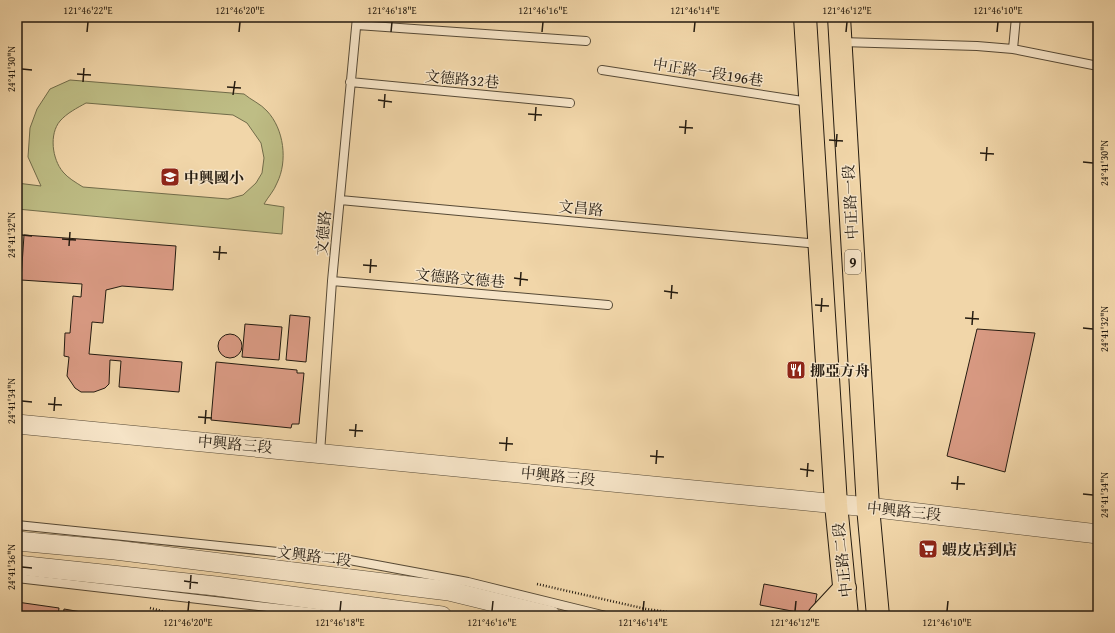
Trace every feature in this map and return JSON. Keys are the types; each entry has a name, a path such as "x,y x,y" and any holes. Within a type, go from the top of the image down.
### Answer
{"main road":[{"path":"805,17 836,504"},
{"name":"中正路一段","path":"839,17 868,507"},
{"name":"中正路二段","path":"836,504 847,616"},
{"name":"中正路二段","path":"868,507 878,616"},
{"path":"819,616 845,588"}],"street":[{"name":"中興路三段","path":"17,424 320,452 868,507 1098,534"},
{"name":"文興路二段","path":"17,541 115,550 449,590 551,616"},
{"path":"17,565 216,586 442,616"}],"lane":[{"path":"1013,49 1016,17"},
{"path":"357,21 586,41"},
{"name":"文德路","path":"320,452 332,281 357,21"},
{"path":"841,42 977,46 1013,49 1098,66"},
{"name":"中正路一段196巷","path":"602,70 810,102"},
{"name":"文德路32巷","path":"350,82 570,103"},
{"name":"文昌路","path":"340,200 820,244"},
{"name":"文德路文德巷","path":"332,281 608,305"},
{"name":"文興路二段","path":"17,525 344,559 468,582 606,616"},
{"path":"17,578 345,616"}],"shaded area":[{"path":"70,80 244,94 267,111 273,118 281,136 283,155 280,174 274,189 264,204 284,207 282,234 17,209 17,183 41,186 28,157 30,128 37,109 50,89","holes":["86,103 233,115 247,123 261,143 264,158 262,173 256,183 243,195 228,199 83,187 63,172 59,167 54,154 54,133 60,121 72,111"]}],"building":[{"path":"24,235 176,246 173,290 122,286 106,290 103,323 92,322 89,354 182,362 179,392 119,387 121,361 110,360 109,384 105,388 94,392 81,392 75,388 67,376 69,357 64,356 65,333 70,333 73,296 81,297 82,284 21,280"},
{"path":"290,315 310,317 306,362 286,360"},
{"path":"245,324 282,327 279,360 242,357"},
{"path":"977,329 1035,333 1005,472 947,456"},
{"path":"230,334 239,337 242,346 239,355 230,358 221,355 218,346 221,337"},
{"path":"216,362 297,370 297,373 304,373 299,424 292,424 291,428 211,420"},
{"path":"764,584 817,594 813,615 760,605"},
{"path":"17,602 59,608 58,616 17,616"},
{"path":"64,609 105,616 63,616"}],"place":[{"name":"中興國小","path":"170,177"},
{"name":"挪亞方舟","path":"796,370"},
{"name":"蝦皮店到店","path":"928,549"}]}
